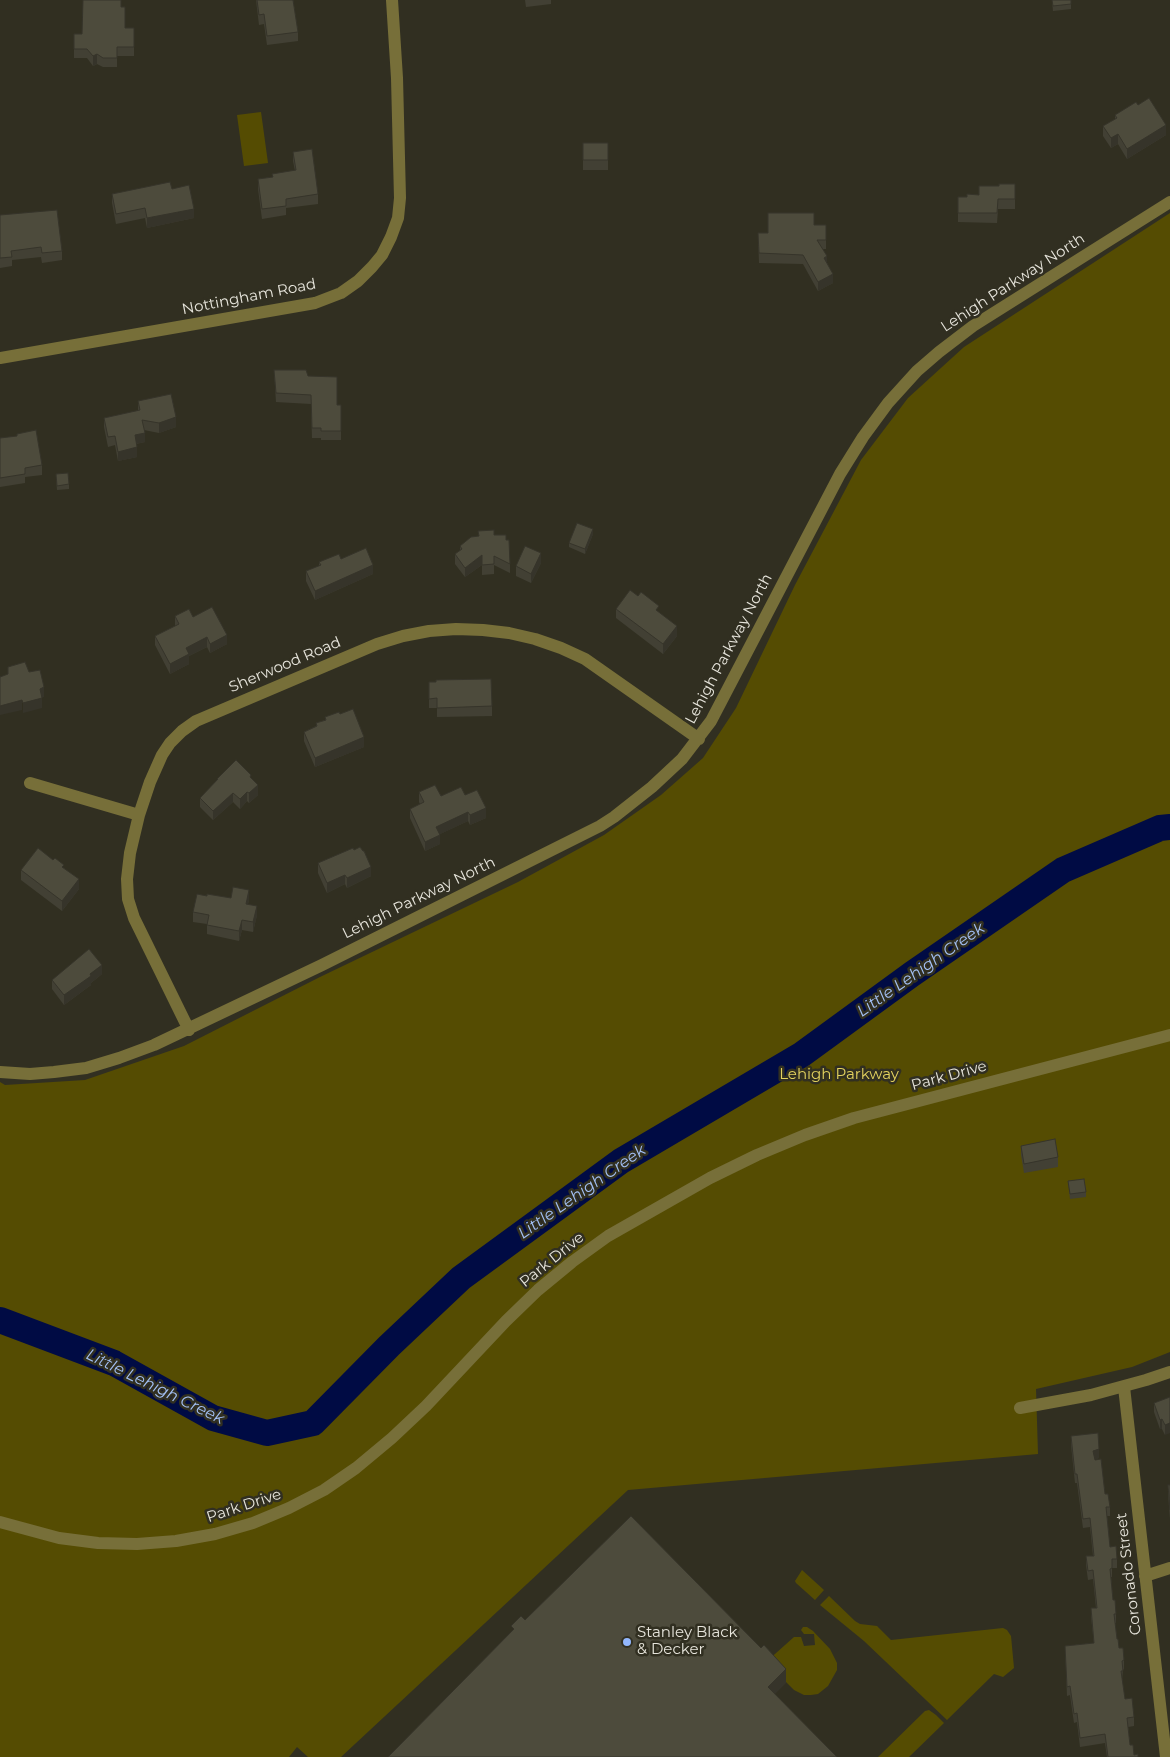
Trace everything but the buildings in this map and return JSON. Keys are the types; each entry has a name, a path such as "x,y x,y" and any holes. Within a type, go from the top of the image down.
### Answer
{"street":[{"name":"Nottingham Road","path":"0,358 315,303 341,293 358,281 382,255 398,218 400,198 397,78 392,0"},
{"name":"Lehigh Parkway North","path":"0,1072 54,1072 86,1068 128,1055 188,1030 600,826 652,787 682,759 699,739 711,720 840,474 862,437 888,403 924,365 973,326 1170,202"},
{"name":"Sherwood Road","path":"188,1030 134,918 128,899 127,879 130,853 139,815 150,782 162,755 170,743 196,721 377,644 429,631 456,629 483,630 518,635 561,648 584,659 699,739"},
{"path":"30,783 139,815"},
{"name":"Park Drive","path":"0,1522 59,1538 98,1543 137,1544 176,1541 215,1534 253,1523 289,1508 324,1490 356,1468 392,1438 426,1406 506,1321 538,1290 572,1262 608,1236 710,1178 765,1151 854,1118 1170,1034"},
{"path":"1020,1408 1058,1402 1124,1387 1170,1372"},
{"name":"Coronado Street","path":"1124,1387 1166,1757"},
{"path":"1145,1576 1170,1568"}],"green space":[{"path":"261,112 268,163 244,166 237,115"},
{"name":"Lehigh Parkway","path":"1170,213 1170,1352 1132,1367 1036,1389 1038,1454 628,1490 341,1757 308,1757 297,1747 289,1757 0,1757 0,1082 5,1085 85,1080 184,1046 320,977 518,882 604,835 661,795 703,758 736,708 795,585 861,460 908,398 964,347"},
{"path":"802,1570 824,1590 815,1600 795,1581"},
{"path":"829,1596 855,1621 860,1624 877,1626 891,1640 1003,1628 1011,1636 1014,1668 1003,1677 994,1674 947,1720 864,1641 820,1605"},
{"path":"803,1627 813,1631 830,1649 837,1663 837,1670 828,1686 818,1694 804,1695 794,1690 766,1662 794,1637 801,1637 804,1646 815,1645 814,1634 804,1634 801,1630"},
{"path":"929,1710 944,1723 909,1757 878,1757 925,1711"}],"waterway":[{"name":"Little Lehigh Creek","path":"0,1320 114,1363 213,1418 267,1433 313,1423 389,1346 461,1278 621,1161 801,1055 912,974 1063,870 1160,828 1170,827"}],"place":[{"name":"Stanley Black & Decker","path":"627,1642"}]}
